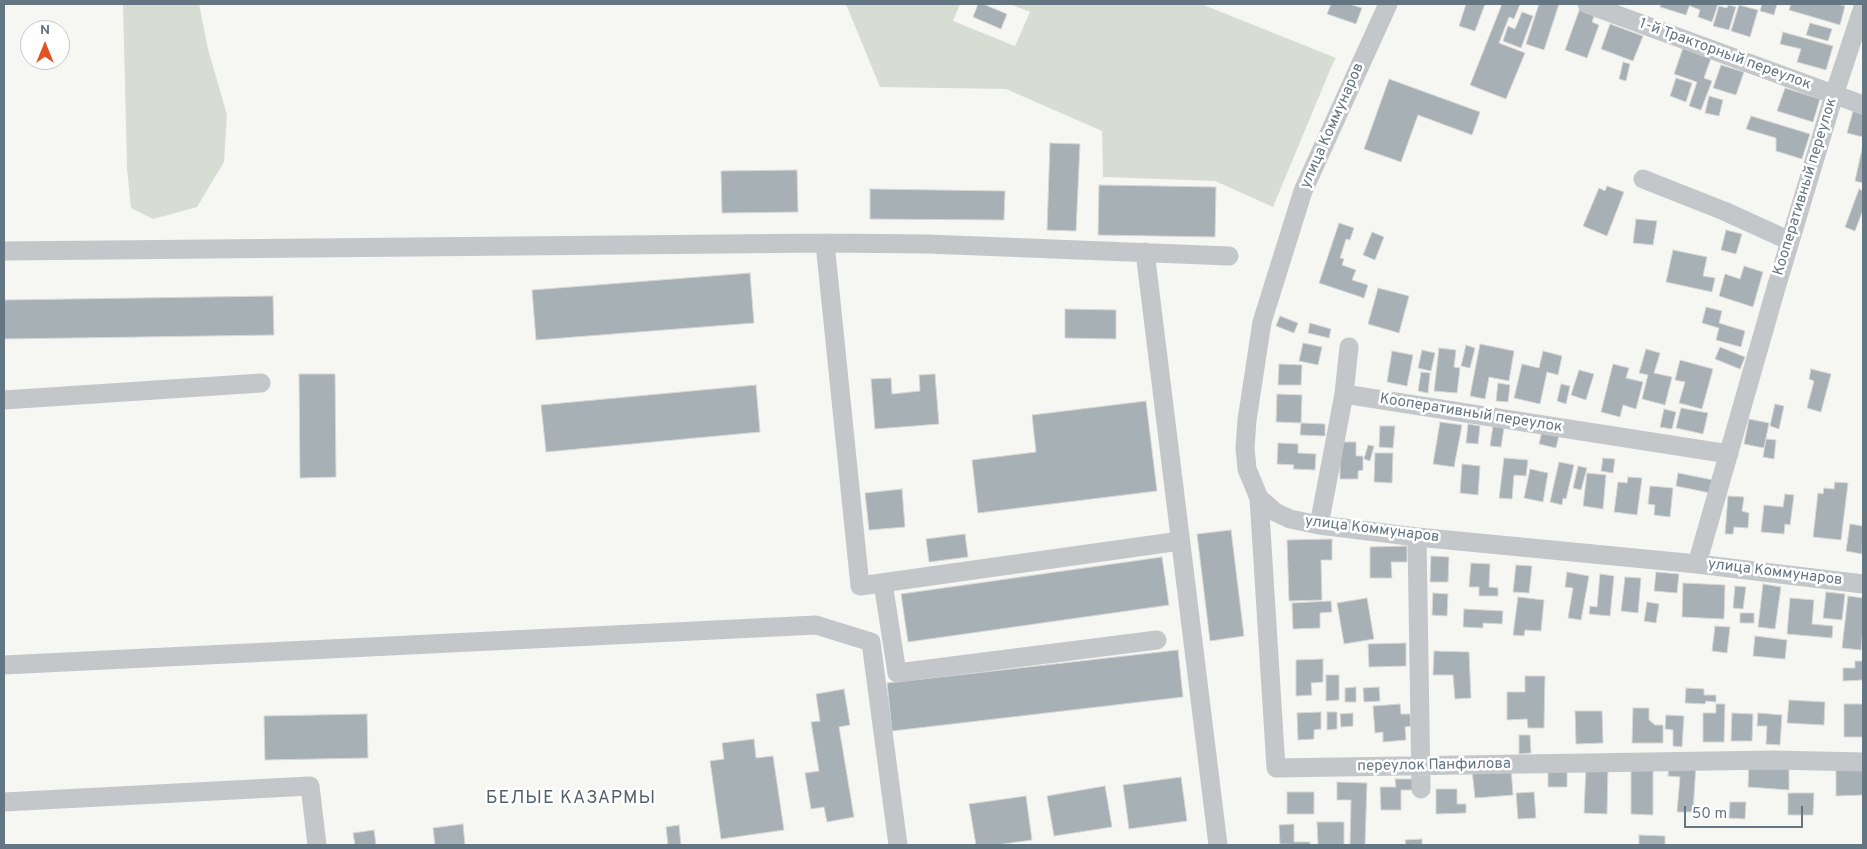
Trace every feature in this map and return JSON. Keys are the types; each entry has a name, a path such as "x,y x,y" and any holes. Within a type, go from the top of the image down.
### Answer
{"street":[{"name":"улица Коммунаров","path":"1388,4 1303,191 1262,322 1247,420 1245,448 1247,469 1259,498 1275,512 1290,519 1319,525 1417,537 1697,564 1863,584"},
{"name":"1-й Тракторный переулок","path":"1587,4 1863,105"},
{"name":"Кооперативный переулок","path":"1697,564 1790,241 1863,7"},
{"path":"1643,179 1724,211 1790,241"},
{"path":"4,251 825,243 928,244 1228,256"},
{"path":"825,243 860,586 1180,541"},
{"path":"1145,252 1218,845"},
{"path":"1319,525 1344,394 1349,347"},
{"path":"4,400 261,384"},
{"name":"Кооперативный переулок","path":"1344,394 1729,454"},
{"name":"переулок Панфилова","path":"1259,498 1276,768 1772,760 1863,762"},
{"path":"1417,537 1421,789"},
{"path":"883,583 897,673 1157,640"},
{"path":"4,665 816,625 871,642 898,845"},
{"path":"4,802 310,786 317,845"}],"shaded area":[{"path":"123,4 199,4 208,49 227,115 224,162 197,207 153,219 131,208 127,168"},
{"path":"846,4 960,4 953,21 1015,46 1030,12 1010,4 1201,4 1336,58 1273,207 1215,181 1103,177 1102,131 1006,89 880,87"}],"building":[{"path":"978,4 983,4 1007,14 1001,29 973,17"},
{"path":"1331,4 1349,4 1362,8 1356,24 1327,14"},
{"path":"1466,4 1485,4 1475,31 1459,26"},
{"path":"1502,4 1520,4 1514,19 1509,17 1499,43 1525,53 1506,99 1470,85"},
{"path":"1539,4 1559,4 1544,50 1526,44"},
{"path":"1661,4 1690,4 1686,15 1660,7"},
{"path":"1691,4 1718,4 1712,22 1698,17 1700,10 1690,6"},
{"path":"1762,4 1777,4 1774,15 1760,11"},
{"path":"1791,4 1838,4 1845,6 1840,25 1789,10"},
{"path":"1728,5 1736,7 1729,30 1713,26 1719,6 1727,8"},
{"path":"1739,5 1758,10 1750,37 1731,31"},
{"path":"1580,8 1595,13 1592,22 1599,25 1587,58 1565,50"},
{"path":"1522,12 1533,16 1521,48 1503,41 1508,26 1515,29"},
{"path":"1810,23 1832,29 1828,41 1806,35"},
{"path":"1610,24 1643,36 1633,61 1601,49"},
{"path":"1783,32 1833,46 1826,70 1797,62 1801,49 1780,44"},
{"path":"1683,48 1711,58 1704,78 1712,81 1701,110 1689,106 1697,82 1674,74"},
{"path":"1623,62 1630,64 1626,81 1619,79"},
{"path":"1721,65 1744,72 1736,95 1713,88"},
{"path":"1676,78 1692,83 1686,102 1670,96"},
{"path":"1389,79 1480,112 1472,135 1418,115 1401,162 1364,149"},
{"path":"1785,88 1820,99 1813,122 1777,111"},
{"path":"1709,96 1723,100 1719,116 1705,113"},
{"path":"1853,111 1863,114 1863,137 1847,133"},
{"path":"1751,116 1810,134 1802,159 1776,151 1776,138 1746,129"},
{"path":"1050,143 1080,144 1076,231 1047,230"},
{"path":"1863,149 1863,183 1855,181"},
{"path":"797,170 798,212 722,213 721,171"},
{"path":"1099,185 1216,187 1215,237 1098,235"},
{"path":"1607,186 1624,192 1607,236 1583,226 1599,188 1605,191"},
{"path":"870,189 1005,191 1004,220 870,219"},
{"path":"1859,189 1863,191 1863,210 1855,231 1845,227"},
{"path":"1636,219 1657,221 1653,245 1633,243"},
{"path":"1339,223 1354,228 1350,240 1346,239 1340,258 1344,259 1342,265 1356,270 1352,280 1368,285 1364,298 1319,283"},
{"path":"1726,230 1742,234 1736,254 1721,250"},
{"path":"1372,232 1384,237 1375,260 1363,255"},
{"path":"1673,250 1707,257 1703,276 1715,278 1712,292 1666,282"},
{"path":"1744,266 1763,272 1753,307 1719,296 1725,274 1740,279"},
{"path":"750,273 754,323 536,340 532,290"},
{"path":"1378,288 1409,296 1399,333 1368,324"},
{"path":"273,296 274,335 4,339 4,300"},
{"path":"1706,307 1722,311 1719,323 1745,331 1741,347 1716,340 1719,328 1702,323"},
{"path":"1065,309 1116,310 1116,339 1065,338"},
{"path":"1280,316 1298,323 1294,333 1276,326"},
{"path":"1310,323 1331,329 1329,338 1308,333"},
{"path":"1303,343 1322,347 1318,365 1299,361"},
{"path":"1480,344 1514,351 1509,381 1489,377 1485,399 1470,396"},
{"path":"1466,345 1475,348 1470,368 1461,366"},
{"path":"1720,347 1745,357 1740,369 1715,359"},
{"path":"1439,348 1456,350 1454,367 1460,368 1457,393 1434,391"},
{"path":"1646,349 1660,353 1654,373 1672,377 1665,405 1642,399 1648,375 1639,373"},
{"path":"1422,350 1435,353 1431,371 1418,368"},
{"path":"1392,351 1413,355 1407,386 1387,382"},
{"path":"1543,351 1562,356 1558,375 1547,372 1540,404 1514,398 1522,364 1539,368"},
{"path":"1680,360 1713,369 1702,409 1679,403 1685,382 1675,380"},
{"path":"1279,364 1302,365 1301,385 1278,385"},
{"path":"1613,364 1629,368 1626,378 1643,382 1636,409 1623,405 1620,417 1601,412"},
{"path":"1811,369 1831,374 1821,412 1807,408 1814,381 1809,379"},
{"path":"1579,370 1594,374 1586,400 1571,395"},
{"path":"1421,372 1430,373 1428,393 1418,391"},
{"path":"299,374 335,374 336,477 300,478"},
{"path":"935,374 939,424 875,429 871,379 891,378 892,394 920,391 919,375"},
{"path":"1498,383 1510,385 1508,402 1496,401"},
{"path":"1561,384 1570,386 1566,404 1557,401"},
{"path":"756,385 760,432 546,452 541,405"},
{"path":"1277,394 1302,395 1301,423 1276,422"},
{"path":"1146,401 1157,491 978,513 972,460 1036,452 1032,415"},
{"path":"1775,404 1784,406 1779,429 1770,426"},
{"path":"1681,408 1708,413 1703,434 1676,428"},
{"path":"1664,409 1676,412 1672,429 1660,427"},
{"path":"1749,419 1769,423 1764,448 1744,444"},
{"path":"1440,422 1462,425 1454,467 1433,464"},
{"path":"1301,423 1325,424 1325,436 1300,435"},
{"path":"1468,424 1480,426 1478,444 1466,443"},
{"path":"1380,426 1395,426 1393,448 1379,447"},
{"path":"1493,426 1504,428 1501,447 1490,446"},
{"path":"1543,427 1560,431 1556,448 1539,444"},
{"path":"1766,439 1776,440 1774,459 1763,457"},
{"path":"1340,442 1356,442 1356,456 1363,456 1363,470 1358,471 1358,479 1340,479"},
{"path":"1278,443 1298,444 1298,453 1316,454 1315,470 1293,469 1294,465 1277,464"},
{"path":"1368,445 1374,446 1370,461 1364,459"},
{"path":"1375,453 1393,453 1392,483 1374,482"},
{"path":"1504,458 1528,460 1526,476 1514,475 1512,499 1499,498"},
{"path":"1603,458 1615,459 1613,473 1601,471"},
{"path":"1559,462 1574,465 1566,499 1563,498 1562,505 1550,502"},
{"path":"1462,464 1480,466 1478,495 1460,493"},
{"path":"1578,466 1587,468 1581,490 1573,488"},
{"path":"1530,469 1548,473 1543,502 1524,498"},
{"path":"1587,473 1606,475 1603,509 1583,506"},
{"path":"1678,473 1713,480 1710,493 1676,486"},
{"path":"1628,477 1642,478 1637,515 1614,512 1618,482 1627,483"},
{"path":"1835,482 1848,483 1841,540 1813,537 1818,493 1823,494 1824,488 1834,489"},
{"path":"1650,486 1673,488 1670,517 1654,515 1655,505 1648,504"},
{"path":"902,489 905,527 869,530 865,493"},
{"path":"1785,494 1794,495 1790,525 1785,524 1784,534 1761,532 1764,505 1783,507"},
{"path":"1728,496 1744,497 1742,511 1749,513 1748,528 1734,527 1733,534 1725,534"},
{"path":"1850,524 1863,526 1862,554 1846,551"},
{"path":"1231,530 1244,636 1210,641 1197,534"},
{"path":"965,534 968,557 929,562 926,539"},
{"path":"1332,539 1332,560 1321,560 1322,600 1289,601 1287,540"},
{"path":"1407,546 1407,562 1391,562 1392,578 1370,578 1370,547"},
{"path":"1431,556 1449,557 1448,582 1430,582"},
{"path":"1162,557 1169,605 908,642 901,594"},
{"path":"1471,563 1490,564 1489,587 1498,588 1498,596 1479,596 1479,587 1469,587"},
{"path":"1516,565 1532,566 1529,593 1513,592"},
{"path":"1567,572 1589,576 1581,620 1568,618 1573,588 1565,587"},
{"path":"1656,572 1679,574 1677,593 1654,591"},
{"path":"1600,574 1614,576 1610,616 1589,614 1590,606 1597,607"},
{"path":"1625,577 1641,578 1638,613 1621,611"},
{"path":"1683,583 1725,585 1724,619 1682,617"},
{"path":"1763,584 1781,587 1775,629 1758,627"},
{"path":"1735,586 1746,587 1743,609 1733,608"},
{"path":"1826,592 1845,594 1842,620 1823,618"},
{"path":"1433,593 1448,594 1447,616 1432,615"},
{"path":"1848,596 1863,598 1861,650 1842,648"},
{"path":"1518,597 1544,600 1541,631 1525,630 1524,636 1513,635"},
{"path":"1367,598 1374,639 1344,644 1337,603"},
{"path":"1790,598 1814,600 1812,624 1833,626 1832,638 1787,634"},
{"path":"1331,601 1332,612 1320,613 1320,628 1293,629 1292,603"},
{"path":"1647,602 1659,604 1656,623 1644,621"},
{"path":"1464,609 1503,611 1502,624 1483,623 1483,628 1463,627"},
{"path":"1740,613 1754,613 1754,623 1740,623"},
{"path":"1715,626 1730,627 1727,653 1712,651"},
{"path":"1755,636 1787,640 1785,659 1753,656"},
{"path":"1406,643 1406,666 1369,667 1368,644"},
{"path":"1178,650 1183,697 892,731 887,683"},
{"path":"1434,651 1469,652 1471,698 1455,699 1453,675 1433,675"},
{"path":"1323,659 1323,682 1311,683 1312,695 1296,696 1296,660"},
{"path":"1855,661 1863,661 1863,680 1843,681 1843,668 1855,668"},
{"path":"1326,675 1339,675 1339,700 1326,701"},
{"path":"1525,676 1545,676 1544,728 1528,728 1527,719 1507,720 1507,692 1525,692"},
{"path":"1356,687 1356,702 1345,702 1345,688"},
{"path":"1379,687 1380,701 1364,702 1363,688"},
{"path":"1686,688 1704,689 1704,695 1716,695 1716,702 1706,701 1705,704 1685,703"},
{"path":"844,689 850,725 839,727 854,817 827,822 824,807 811,809 805,773 819,771 811,722 820,721 816,694"},
{"path":"1789,700 1825,702 1824,725 1787,723"},
{"path":"1400,704 1401,714 1410,714 1411,726 1405,727 1406,740 1383,742 1383,732 1375,733 1373,706"},
{"path":"1716,704 1725,704 1724,742 1703,742 1703,713 1716,713"},
{"path":"1844,704 1863,704 1863,737 1844,737"},
{"path":"1633,708 1649,708 1649,720 1655,725 1663,725 1663,743 1632,743"},
{"path":"1575,711 1602,711 1603,743 1576,744"},
{"path":"1321,712 1321,729 1314,730 1314,739 1298,740 1297,713"},
{"path":"1327,712 1337,712 1337,729 1327,730"},
{"path":"1353,713 1353,726 1341,727 1340,714"},
{"path":"1732,713 1753,714 1752,741 1731,741"},
{"path":"1758,713 1782,715 1780,745 1766,744 1767,726 1757,726"},
{"path":"367,714 368,758 265,760 264,716"},
{"path":"1666,715 1684,716 1682,747 1673,746 1673,730 1665,729"},
{"path":"1519,735 1530,735 1531,753 1519,754"},
{"path":"754,739 756,758 773,756 784,830 721,839 710,761 724,759 722,743"},
{"path":"1749,763 1789,766 1789,790 1748,787"},
{"path":"1669,764 1696,764 1693,812 1677,812 1680,777 1668,776"},
{"path":"1836,765 1863,765 1863,795 1836,796"},
{"path":"1548,766 1567,766 1567,787 1548,787"},
{"path":"1586,766 1608,767 1607,814 1584,813"},
{"path":"1631,766 1653,766 1653,815 1631,814"},
{"path":"1511,767 1513,795 1475,798 1472,770"},
{"path":"1181,777 1187,821 1129,829 1123,785"},
{"path":"1395,779 1413,779 1413,790 1401,790 1401,810 1381,810 1380,787 1396,787"},
{"path":"1337,782 1367,783 1365,845 1350,845 1351,800 1337,800"},
{"path":"1105,786 1112,827 1054,836 1047,796"},
{"path":"1436,789 1457,789 1457,804 1466,804 1466,813 1436,814"},
{"path":"1287,792 1314,792 1314,814 1287,814"},
{"path":"1534,792 1536,818 1518,819 1516,793"},
{"path":"1788,793 1814,793 1813,815 1788,815"},
{"path":"1026,796 1032,840 996,845 976,845 969,804"},
{"path":"1730,802 1746,802 1745,819 1729,818"},
{"path":"1317,822 1344,822 1344,845 1318,845"},
{"path":"463,824 465,845 435,845 433,828"},
{"path":"1294,824 1294,842 1310,842 1310,845 1280,844 1279,825"},
{"path":"679,825 681,845 668,845 666,827"},
{"path":"374,830 376,845 355,845 353,833"},
{"path":"1639,835 1665,836 1665,845 1639,845"},
{"path":"1422,839 1422,845 1406,845 1405,840"}],"district":[{"name":"БЕЛЫЕ КАЗАРМЫ","path":"571,799"}]}
